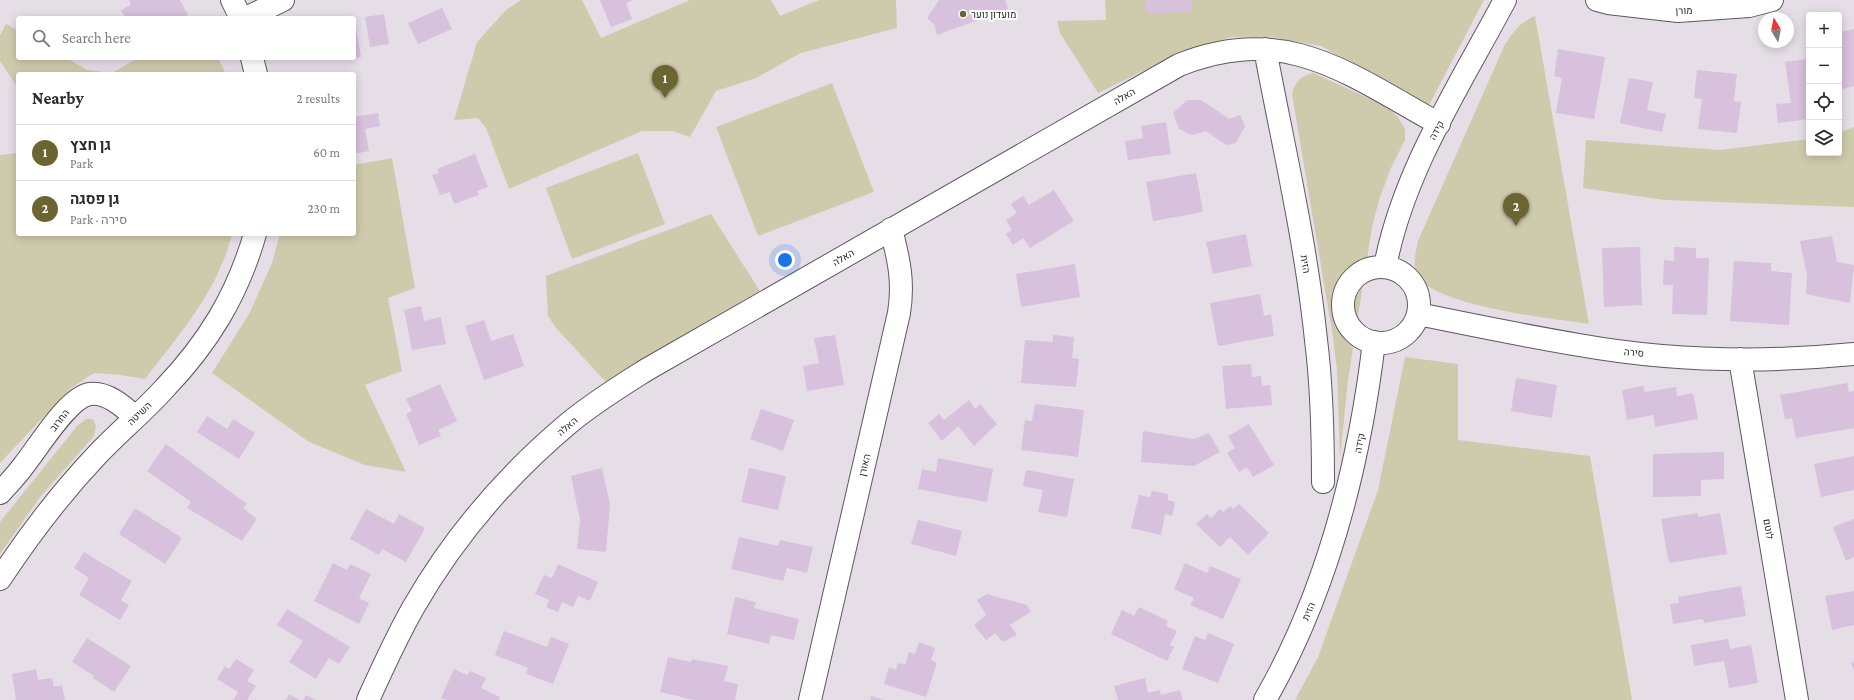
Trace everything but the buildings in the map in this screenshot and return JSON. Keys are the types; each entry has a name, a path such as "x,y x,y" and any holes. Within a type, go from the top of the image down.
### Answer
{"street":[{"path":"232,0 240,16"},
{"path":"250,16 283,0"},
{"name":"קידה","path":"1385,267 1393,233 1407,190 1423,153 1505,0"},
{"name":"מורן","path":"1597,0 1608,3 1678,11 1749,6 1772,0"},
{"name":"האלה","path":"368,700 414,608 440,566 468,526 500,489 569,423 594,404 646,370 1179,65 1201,56 1223,50 1265,48 1292,53 1316,60 1341,70 1439,124"},
{"name":"הזית","path":"1265,48 1312,304 1322,411 1323,482"},
{"path":"252,60 256,72"},
{"name":"האורן","path":"810,700 899,313 902,278 899,257 891,229"},
{"name":"השיטה","path":"0,579 18,552 55,503 96,456 164,389 199,350 226,308 246,264 254,236"},
{"path":"1376,266 1385,267 1400,271 1410,279 1418,296 1418,314 1413,327 1404,336 1392,342 1367,341 1356,334 1348,325 1343,313 1342,300 1346,288 1353,278 1363,270 1376,266"},
{"name":"סירה","path":"1418,314 1579,346 1686,357 1740,359 1854,354"},
{"name":"קידה","path":"1341,519 1357,455 1369,385 1374,342"},
{"name":"לוטם","path":"1740,359 1797,700"},
{"name":"החרוב","path":"0,493 25,465 68,408 81,397 90,394 99,394 109,398 135,417"},
{"name":"הזית","path":"1265,700 1296,638 1321,580 1341,519"}],"shaded area":[{"path":"521,0 582,0 601,38 690,0 771,0 780,16 819,0 896,0 897,28 801,53 756,78 716,91 690,137 672,131 642,131 509,189 486,128 478,118 454,120 477,42 506,10"},
{"path":"1105,0 1484,0 1428,107 1321,46 1270,37 1232,37 1182,52 1098,93 1060,33 1057,21 1106,20"},
{"path":"1535,16 1589,324 1523,314 1468,303 1445,295 1427,285 1417,274 1415,266 1418,241 1505,44 1518,27 1525,21"},
{"path":"6,24 16,30 16,60 70,60 87,70 104,72 16,72 16,85 0,61 0,35"},
{"path":"135,60 219,60 225,72 114,72"},
{"path":"1313,73 1386,106 1398,117 1405,129 1405,140 1391,168 1379,200 1372,227 1348,380 1340,459 1337,370 1333,337 1292,94 1299,80"},
{"path":"832,83 874,192 758,236 716,127"},
{"path":"1854,127 1854,207 1664,200 1583,188 1586,140 1720,150 1806,139 1806,156 1842,156 1842,132"},
{"path":"16,153 16,236 231,236 223,262 206,296 187,325 145,379 94,373 71,388 0,463 0,155"},
{"path":"638,153 665,224 572,259 546,188"},
{"path":"392,158 415,288 388,298 402,371 365,385 406,472 365,465 309,442 212,373 249,314 272,263 279,236 356,236 356,165"},
{"path":"711,214 760,291 606,382 556,328 548,316 546,276"},
{"path":"1405,357 1458,364 1458,440 1590,456 1632,700 1295,700 1318,657 1378,490"},
{"path":"86,419 93,419 96,426 94,436 41,496 0,554 0,522 77,426"}],"place":[{"name":"מועדון נוער","path":"963,14"},
{"name":"גן חצץ","path":"665,98"},
{"name":"גן פסגה","path":"1516,226"}]}
